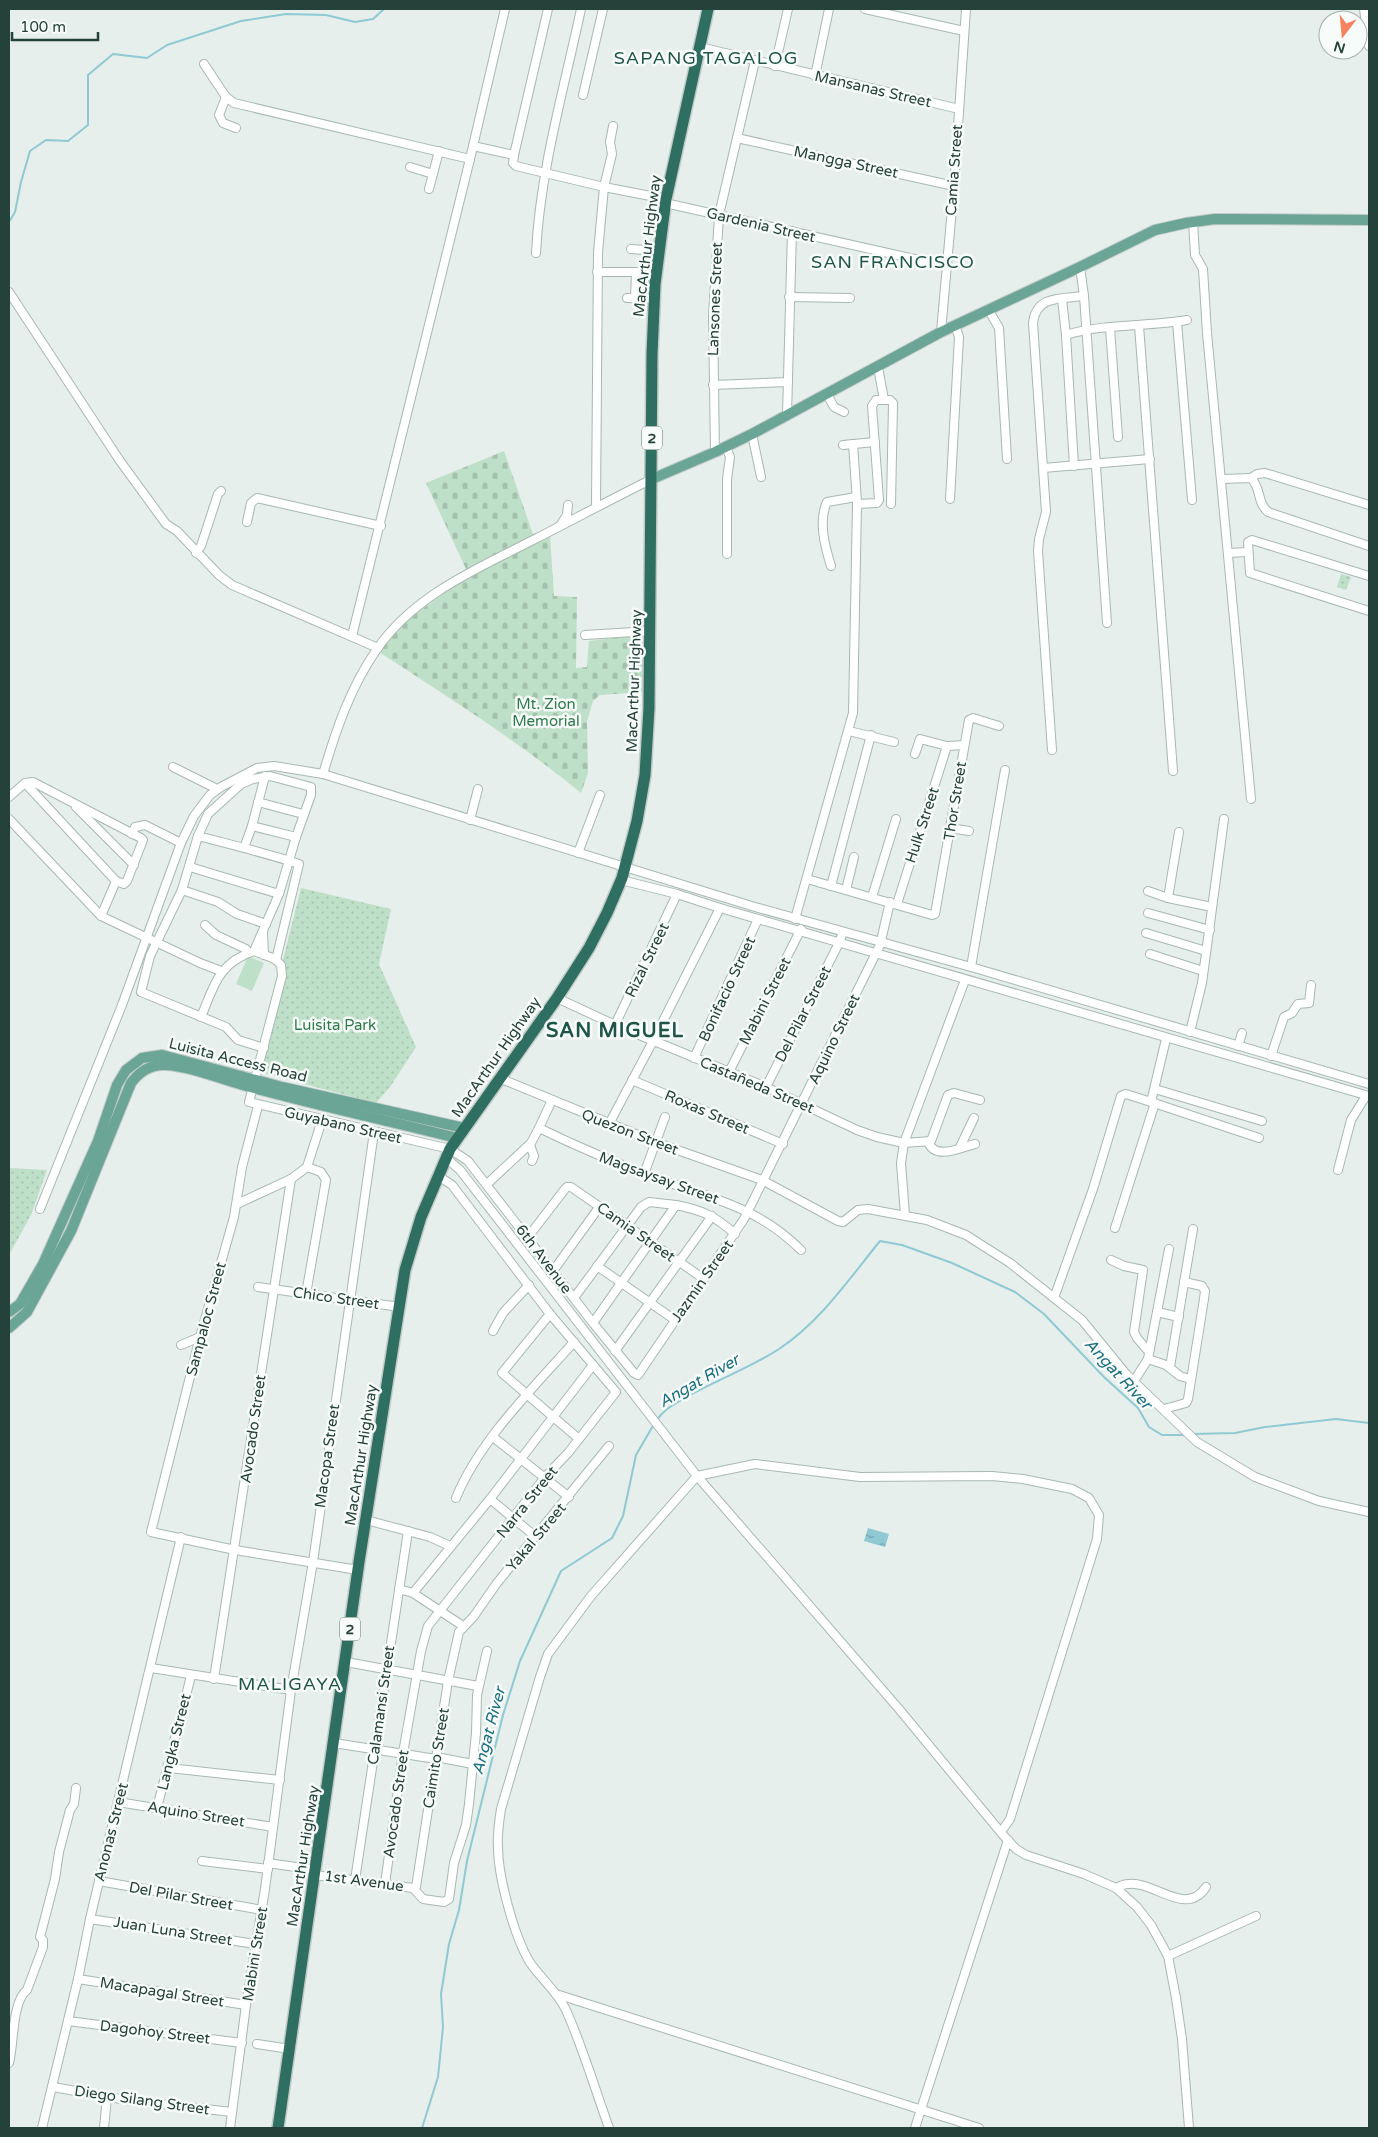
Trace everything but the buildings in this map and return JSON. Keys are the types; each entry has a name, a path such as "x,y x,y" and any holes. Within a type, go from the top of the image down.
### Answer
{"highway":[{"name":"MacArthur Highway","path":"278,2128 358,1570 405,1270 437,1175 448,1153 557,998 589,948 607,914 623,874 637,820 645,775 649,724 652,354 656,272 665,201 708,9"}],"main road":[{"path":"652,479 726,447 878,369 941,332 957,329 992,314 1155,230 1193,221 1215,219 1369,220"},
{"name":"Luisita Access Road","path":"9,1312 20,1304 42,1264 98,1141 118,1085 126,1070 142,1058 162,1055 254,1084 457,1138"},
{"name":"Luisita Access Road","path":"9,1328 27,1312 72,1231 131,1083 142,1071 154,1066 165,1065 464,1128"}],"street":[{"path":"352,636 381,526 474,146 491,63 505,9"},
{"path":"474,146 514,155 548,9"},
{"path":"536,253 539,213 546,174 581,9"},
{"path":"583,94 603,9"},
{"path":"775,66 788,9"},
{"path":"815,76 829,9"},
{"path":"865,9 964,31"},
{"name":"Camia Street","path":"941,332 954,186 966,9"},
{"path":"1364,9 1369,46"},
{"name":"Mansanas Street","path":"700,46 815,76 959,109"},
{"name":"Lansones Street","path":"714,452 713,316 719,215 755,61"},
{"path":"204,64 226,98 234,103 470,159"},
{"path":"226,98 219,115 224,122 236,128"},
{"path":"596,507 597,272 604,187 612,154 610,142 613,126"},
{"name":"Mangga Street","path":"737,138 954,186"},
{"path":"430,189 439,151"},
{"name":"Gardenia Street","path":"514,155 515,165 546,174 946,266"},
{"path":"410,167 433,174"},
{"path":"1193,221 1195,255 1203,269 1207,333 1251,799"},
{"path":"787,415 792,231"},
{"path":"632,249 658,251"},
{"path":"1080,267 1097,464 1107,623"},
{"path":"597,272 656,272"},
{"path":"636,273 631,298 654,298"},
{"path":"9,292 132,477 166,524 177,531 219,576 232,584 378,648"},
{"path":"1052,750 1038,551 1040,532 1046,512 1034,317 1036,309 1043,302 1084,296"},
{"path":"789,297 850,298"},
{"path":"1062,299 1074,466"},
{"path":"992,314 999,328 1007,459"},
{"path":"1066,335 1086,328 1139,326 1187,320"},
{"path":"1177,322 1192,500"},
{"path":"1139,326 1173,771"},
{"path":"1110,328 1118,437"},
{"path":"950,499 957,329"},
{"path":"878,369 884,400"},
{"path":"713,385 788,382"},
{"path":"827,394 834,407 844,412"},
{"path":"831,566 823,543 824,508 827,502 833,500 877,503 879,500 872,406 876,400 892,401 893,403 891,504"},
{"path":"752,434 761,477"},
{"path":"843,445 875,442"},
{"name":"Mabini Street","path":"729,1072 801,925 807,879 849,731 855,692 854,628 857,592 857,501 853,444"},
{"path":"726,447 730,457 727,479 727,554"},
{"path":"1044,468 1150,459"},
{"path":"1222,479 1251,478 1257,474 1265,473 1369,505"},
{"path":"1251,478 1257,488 1260,504 1268,512 1369,546"},
{"path":"323,774 337,726 350,694 378,648 404,618 432,594 467,574 652,479"},
{"path":"196,553 201,546 218,494 221,491"},
{"path":"247,522 251,503 257,498 381,526"},
{"path":"560,526 567,515 568,505"},
{"path":"1369,576 1252,540 1248,542 1247,552 1250,573 1369,611"},
{"path":"1229,553 1247,552"},
{"path":"585,635 650,631"},
{"name":"Thor Street","path":"893,903 932,915 935,914 970,718 1000,726"},
{"path":"849,731 894,742"},
{"path":"831,886 871,735"},
{"path":"915,754 920,739 947,746 964,745"},
{"name":"Hulk Street","path":"879,948 947,746"},
{"path":"40,1209 122,1005 181,843 194,816 210,795 257,768 274,766 323,774 578,853 623,874 720,908 755,913 801,925"},
{"path":"173,767 218,790"},
{"path":"971,968 1005,770"},
{"path":"244,848 252,826 265,776"},
{"path":"201,1017 221,971 250,952 263,933 279,894 303,814 311,795 310,787 265,776 241,784 208,814 198,836 182,890 150,956 141,992 226,1028 238,1040 264,1048"},
{"path":"9,798 25,784 37,783 143,840 128,882 124,884 116,881 25,784"},
{"path":"470,820 478,789"},
{"path":"578,853 600,795"},
{"path":"70,800 134,865"},
{"path":"258,802 303,814"},
{"path":"9,819 101,916 156,943 221,971"},
{"path":"872,897 896,819"},
{"path":"1190,1032 1210,930 1224,819"},
{"path":"132,834 136,827 145,825 181,843"},
{"path":"252,826 296,837"},
{"path":"950,828 969,831"},
{"path":"1168,898 1179,832"},
{"path":"198,836 299,864 276,960"},
{"path":"846,890 854,857"},
{"path":"190,867 279,894"},
{"path":"623,874 879,948 965,980 1286,1066 1369,1084"},
{"path":"807,879 893,903"},
{"path":"101,916 116,881"},
{"path":"182,890 218,902 237,914 266,924"},
{"path":"1148,892 1168,898 1212,906"},
{"name":"Rizal Street","path":"615,1025 677,894"},
{"path":"609,1124 654,1041 720,908"},
{"name":"Bonifacio Street","path":"694,1058 755,913"},
{"path":"1148,913 1210,930"},
{"path":"205,925 216,935 250,952 276,960 281,965 282,976 250,1102 258,1106"},
{"path":"263,933 264,955"},
{"path":"1146,933 1206,951"},
{"name":"Del Pilar Street","path":"766,1087 841,937"},
{"path":"879,948 904,956 971,968 1173,1035 1190,1032 1238,1046 1271,1056 1286,1066 1368,1096 1351,1120 1338,1170"},
{"name":"Aquino Street","path":"762,1180 803,1104 879,948"},
{"path":"1150,954 1203,970"},
{"path":"905,1215 900,1163 904,1143 965,980"},
{"path":"1271,1056 1284,1017 1292,1013 1298,1004 1309,1003 1312,985"},
{"name":"Castañeda Street","path":"557,998 615,1025 766,1087 866,1134 904,1143 928,1142"},
{"path":"1238,1046 1242,1032"},
{"path":"1115,1228 1153,1103 1155,1089 1173,1035"},
{"name":"Quezon Street","path":"499,1078 609,1124 762,1180"},
{"name":"Roxas Street","path":"632,1080 782,1144"},
{"path":"1155,1089 1262,1121"},
{"path":"975,1144 960,1147 950,1152 930,1147 928,1142 934,1137 948,1095 954,1093 980,1100"},
{"path":"1054,1298 1090,1198 1121,1096 1126,1094 1259,1138"},
{"path":"487,1184 530,1145 552,1100"},
{"name":"Guyabano Street","path":"258,1106 374,1132 448,1153"},
{"name":"Sampaloc Street","path":"182,1537 151,1532 200,1337 237,1204 242,1167 258,1106"},
{"path":"644,1174 665,1117"},
{"path":"960,1147 974,1118"},
{"path":"237,1204 291,1179 307,1167 322,1120"},
{"name":"Magsaysay Street","path":"539,1128 594,1154 644,1174 747,1211 785,1236 801,1250"},
{"name":"Macopa Street","path":"280,1780 291,1690 313,1562 374,1132"},
{"path":"530,1145 534,1156 532,1161"},
{"path":"448,1153 638,1401 698,1476 892,1701 1016,1849 1026,1855 1092,1877 1116,1888 1137,1907 1151,1925 1168,1956 1180,2018 1189,2128"},
{"name":"6th Avenue","path":"448,1153 468,1160 593,1324 634,1373"},
{"path":"306,1294 326,1180 321,1172 307,1167"},
{"path":"413,1593 490,1499 593,1365 550,1314 452,1184 437,1175"},
{"name":"Avocado Street","path":"214,1679 235,1550 272,1289 291,1179"},
{"path":"762,1180 838,1221 844,1222 848,1220 861,1208 905,1215 942,1225 966,1235 1010,1263 1089,1327 1126,1374 1191,1436 1208,1449 1255,1477 1319,1501 1369,1512"},
{"name":"Jazmin Street","path":"634,1373 638,1374 735,1234 762,1180"},
{"name":"Camia Street","path":"528,1237 568,1187 573,1188 704,1279"},
{"path":"574,1298 626,1225 641,1207 649,1202 700,1210 712,1216 735,1234"},
{"path":"593,1324 676,1205"},
{"path":"553,1271 600,1206"},
{"path":"615,1351 712,1216"},
{"path":"1170,1368 1193,1229"},
{"path":"1134,1382 1147,1358 1169,1249"},
{"path":"512,1264 527,1256"},
{"path":"1111,1260 1124,1266 1143,1270 1134,1332 1147,1358 1170,1368 1180,1376 1190,1379"},
{"path":"598,1266 675,1320"},
{"path":"1164,1409 1186,1403 1205,1291 1200,1285 1184,1282"},
{"path":"493,1331 503,1313 529,1285"},
{"name":"Chico Street","path":"258,1287 400,1307"},
{"path":"1157,1312 1179,1317"},
{"path":"550,1314 503,1370 503,1375 579,1439"},
{"path":"181,1345 200,1337"},
{"path":"456,1498 471,1468 493,1437 526,1395 574,1342"},
{"path":"1126,1374 1147,1358"},
{"name":"Narra Street","path":"440,1611 546,1476 579,1439 616,1392 593,1365"},
{"path":"493,1437 546,1476 569,1497"},
{"name":"Yakal Street","path":"463,1626 474,1616 497,1583 609,1446"},
{"path":"609,2128 583,2052 565,2008 525,1953 510,1910 498,1848 501,1809 548,1654 591,1596 698,1476 755,1464 860,1477 992,1476 1059,1486 1072,1489 1089,1498 1098,1515 1097,1539 1010,1819 1001,1832"},
{"path":"490,1499 536,1537"},
{"path":"366,1520 408,1531 450,1546"},
{"name":"Calamansi Street","path":"355,1880 408,1531"},
{"path":"182,1537 235,1550 358,1570"},
{"name":"Anonas Street","path":"42,2128 182,1537"},
{"path":"399,1589 413,1593 463,1626"},
{"name":"Avocado Street","path":"385,1884 403,1753 418,1675 428,1626 440,1611"},
{"name":"Caimito Street","path":"413,1888 416,1887 448,1681 457,1640 463,1626"},
{"path":"413,1888 423,1899 444,1902 449,1899 454,1863 467,1818 476,1733 478,1686 487,1651"},
{"path":"346,1662 478,1686"},
{"path":"151,1668 191,1676 291,1690"},
{"name":"Langka Street","path":"157,1808 169,1768 191,1676"},
{"path":"334,1743 473,1764"},
{"path":"169,1768 280,1780"},
{"name":"Mabini Street","path":"230,2128 246,2005 262,1910 280,1780"},
{"path":"9,2063 18,2007 22,1994 28,1990 43,1947 43,1940 40,1937 59,1852 70,1810 74,1804 76,1788"},
{"name":"Aquino Street","path":"118,1802 274,1827"},
{"path":"915,2128 1008,1840"},
{"path":"202,1861 268,1866"},
{"name":"1st Avenue","path":"268,1866 413,1888"},
{"name":"Del Pilar Street","path":"99,1882 262,1910"},
{"path":"1116,1888 1132,1884 1186,1900 1196,1897 1206,1887"},
{"path":"1168,1956 1256,1916"},
{"name":"Juan Luna Street","path":"90,1919 256,1944"},
{"name":"Macapagal Street","path":"78,1979 246,2005"},
{"path":"556,1994 979,2128"},
{"name":"Dagohoy Street","path":"68,2021 242,2043"},
{"path":"257,2044 290,2049"},
{"name":"Diego Silang Street","path":"53,2087 107,2098 232,2112"},
{"path":"104,2128 107,2098"}],"green space":[{"path":"504,451 534,537 467,571 426,483"},
{"name":"Mt. Zion Memorial","path":"550,535 554,596 577,597 576,668 587,667 589,641 645,634 644,692 600,695 593,701 587,722 588,773 581,793 508,737 379,652 406,621 455,585"},
{"path":"1341,574 1351,577 1346,590 1337,587"},
{"name":"Luisita Park","path":"301,888 391,909 379,964 416,1047 390,1087 376,1103 255,1071"},
{"path":"248,956 264,963 252,991 236,984"},
{"path":"9,1168 47,1170 31,1215 9,1255"}],"water":[{"path":"868,1528 889,1534 885,1547 864,1541"}],"waterway":[{"path":"9,222 15,212 30,151 46,140 68,141 88,125 88,75 113,54 147,58 167,45 241,21 286,14 326,15 355,22 373,19 384,9"},
{"name":"Angat River","path":"657,1420 659,1416 676,1403 768,1356 794,1338 821,1313 880,1241 902,1245 952,1263 1015,1292 1044,1314 1104,1377 1138,1408 1149,1427 1162,1435 1185,1435"},
{"name":"Angat River","path":"1192,1434 1235,1433 1265,1427 1336,1419 1369,1423"},
{"name":"Angat River","path":"422,2128 438,2077 443,2027 441,1994 449,1944 459,1910 467,1861 503,1715 520,1661 561,1571 612,1538 623,1516 636,1455 654,1424"}],"district":[{"name":"SAPANG TAGALOG","path":"706,58"},
{"name":"SAN FRANCISCO","path":"893,262"},
{"name":"SAN MIGUEL","path":"615,1031"},
{"name":"MALIGAYA","path":"290,1684"}]}
